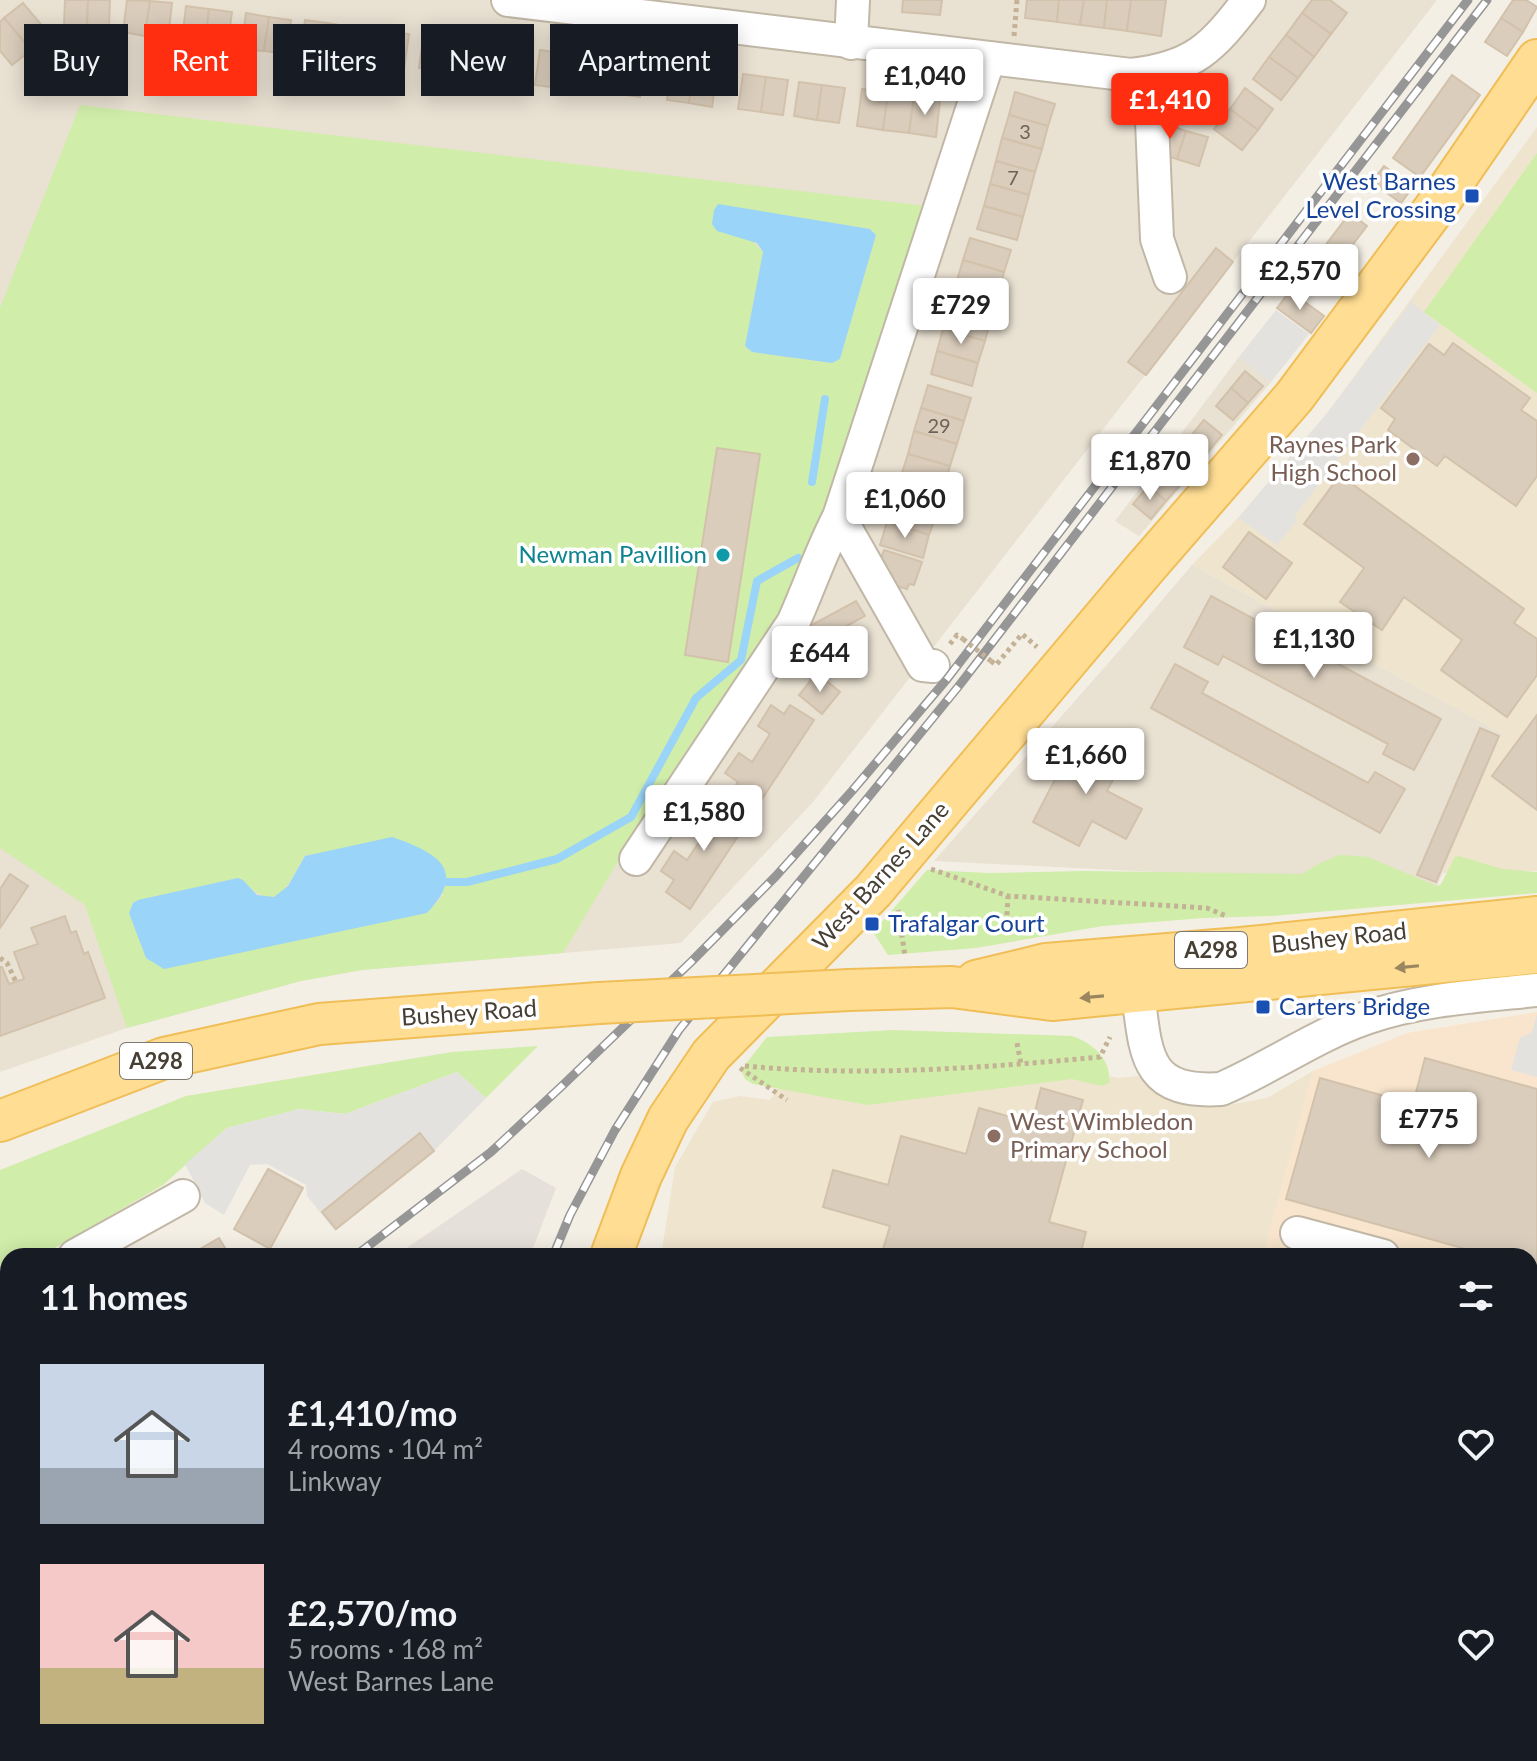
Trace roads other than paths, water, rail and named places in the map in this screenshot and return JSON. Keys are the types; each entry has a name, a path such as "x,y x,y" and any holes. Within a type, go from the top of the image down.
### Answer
{"main road":[{"name":"West Barnes Lane","path":"614,1248 641,1176 668,1119 711,1055 873,891 1294,397 1435,208 1537,60"},
{"name":"Bushey Road","path":"952,987 1046,964 1241,948 1537,917"},
{"name":"Bushey Road","path":"0,1121 164,1058 306,1027 599,1003 849,990 952,987 1052,1000 1537,953"}],"street":[{"path":"508,0 1131,75 1156,72 1192,60 1223,33 1249,0"},
{"path":"851,43 853,0"},
{"path":"636,859 793,623 839,517 989,58"},
{"path":"1156,72 1152,121 1157,239 1170,277"},
{"path":"839,517 923,665 933,666"},
{"path":"1138,993 1143,1034 1154,1068 1180,1088 1197,1091 1221,1089 1350,1025 1391,1011 1453,999 1537,990"},
{"path":"89,1248 183,1196"},
{"path":"1297,1233 1353,1248"}],"water":[{"path":"718,204 870,229 876,235 840,359 832,363 752,352 745,346 763,252 757,243 717,231 712,224"},
{"path":"392,837 433,856 446,874 439,898 427,913 164,969 146,958 129,913 133,903 138,900 238,878 257,895 274,897 288,886 305,856"}],"waterway":[{"path":"812,482 825,399"},
{"path":"447,882 467,882 557,859 631,817 696,698 741,660 757,581 798,558"}],"railway":[{"path":"365,1248 491,1152 563,1085 776,876 852,791 947,679 1468,0"},
{"path":"556,1248 570,1215 615,1130 679,1030 958,687 1487,0"}],"place":[{"name":"West Barnes Level Crossing","path":"1472,196"},
{"name":"Raynes Park High School","path":"1413,459"},
{"name":"Newman Pavillion","path":"723,555"},
{"name":"Trafalgar Court","path":"872,924"},
{"name":"Carters Bridge","path":"1263,1007"},
{"name":"West Wimbledon Primary School","path":"994,1136"}]}
